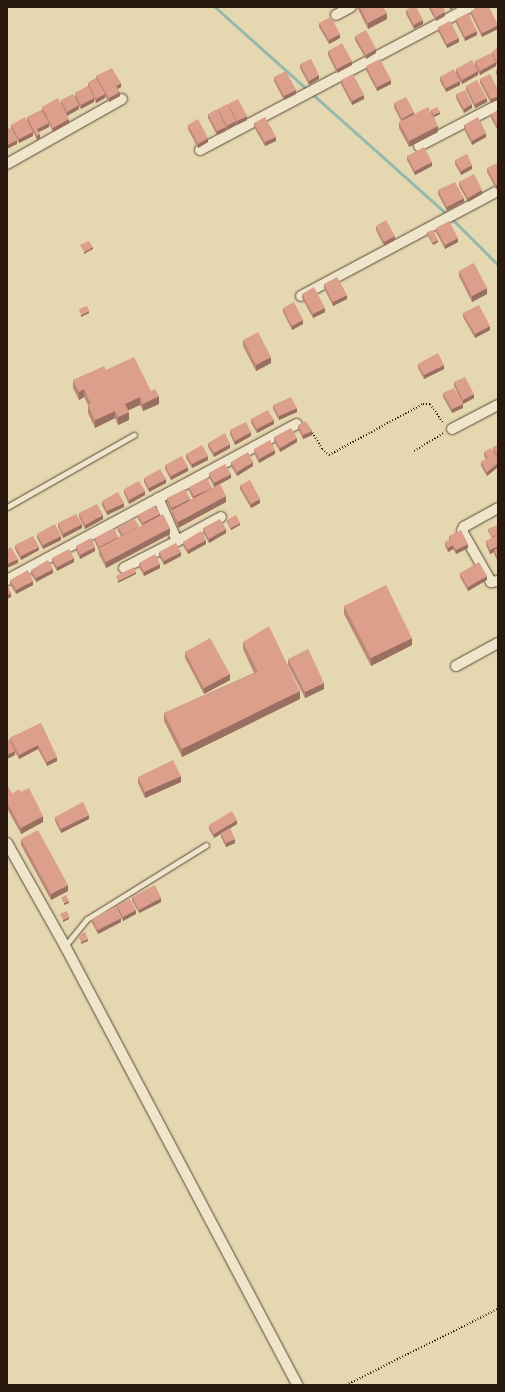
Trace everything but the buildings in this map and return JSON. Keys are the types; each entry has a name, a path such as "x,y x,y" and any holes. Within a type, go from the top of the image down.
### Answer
{"street":[{"path":"336,15 351,7"},
{"path":"200,150 470,7"},
{"path":"7,164 122,99"},
{"path":"419,146 498,105"},
{"path":"301,296 498,191"},
{"path":"452,429 498,405"},
{"path":"7,580 297,424"},
{"path":"158,498 177,541"},
{"path":"498,508 464,527 462,531 490,582 498,581"},
{"path":"124,568 221,517"},
{"path":"456,666 498,643"},
{"path":"7,843 65,946 297,1385"}],"lane":[{"path":"7,507 134,435"},
{"path":"65,946 87,919 206,845"}],"path":[{"path":"297,424 308,425 322,449 329,455 426,404 430,404 440,419 452,429 414,451"},
{"path":"346,1385 498,1309"}],"waterway":[{"path":"215,7 450,217 498,265"}]}
